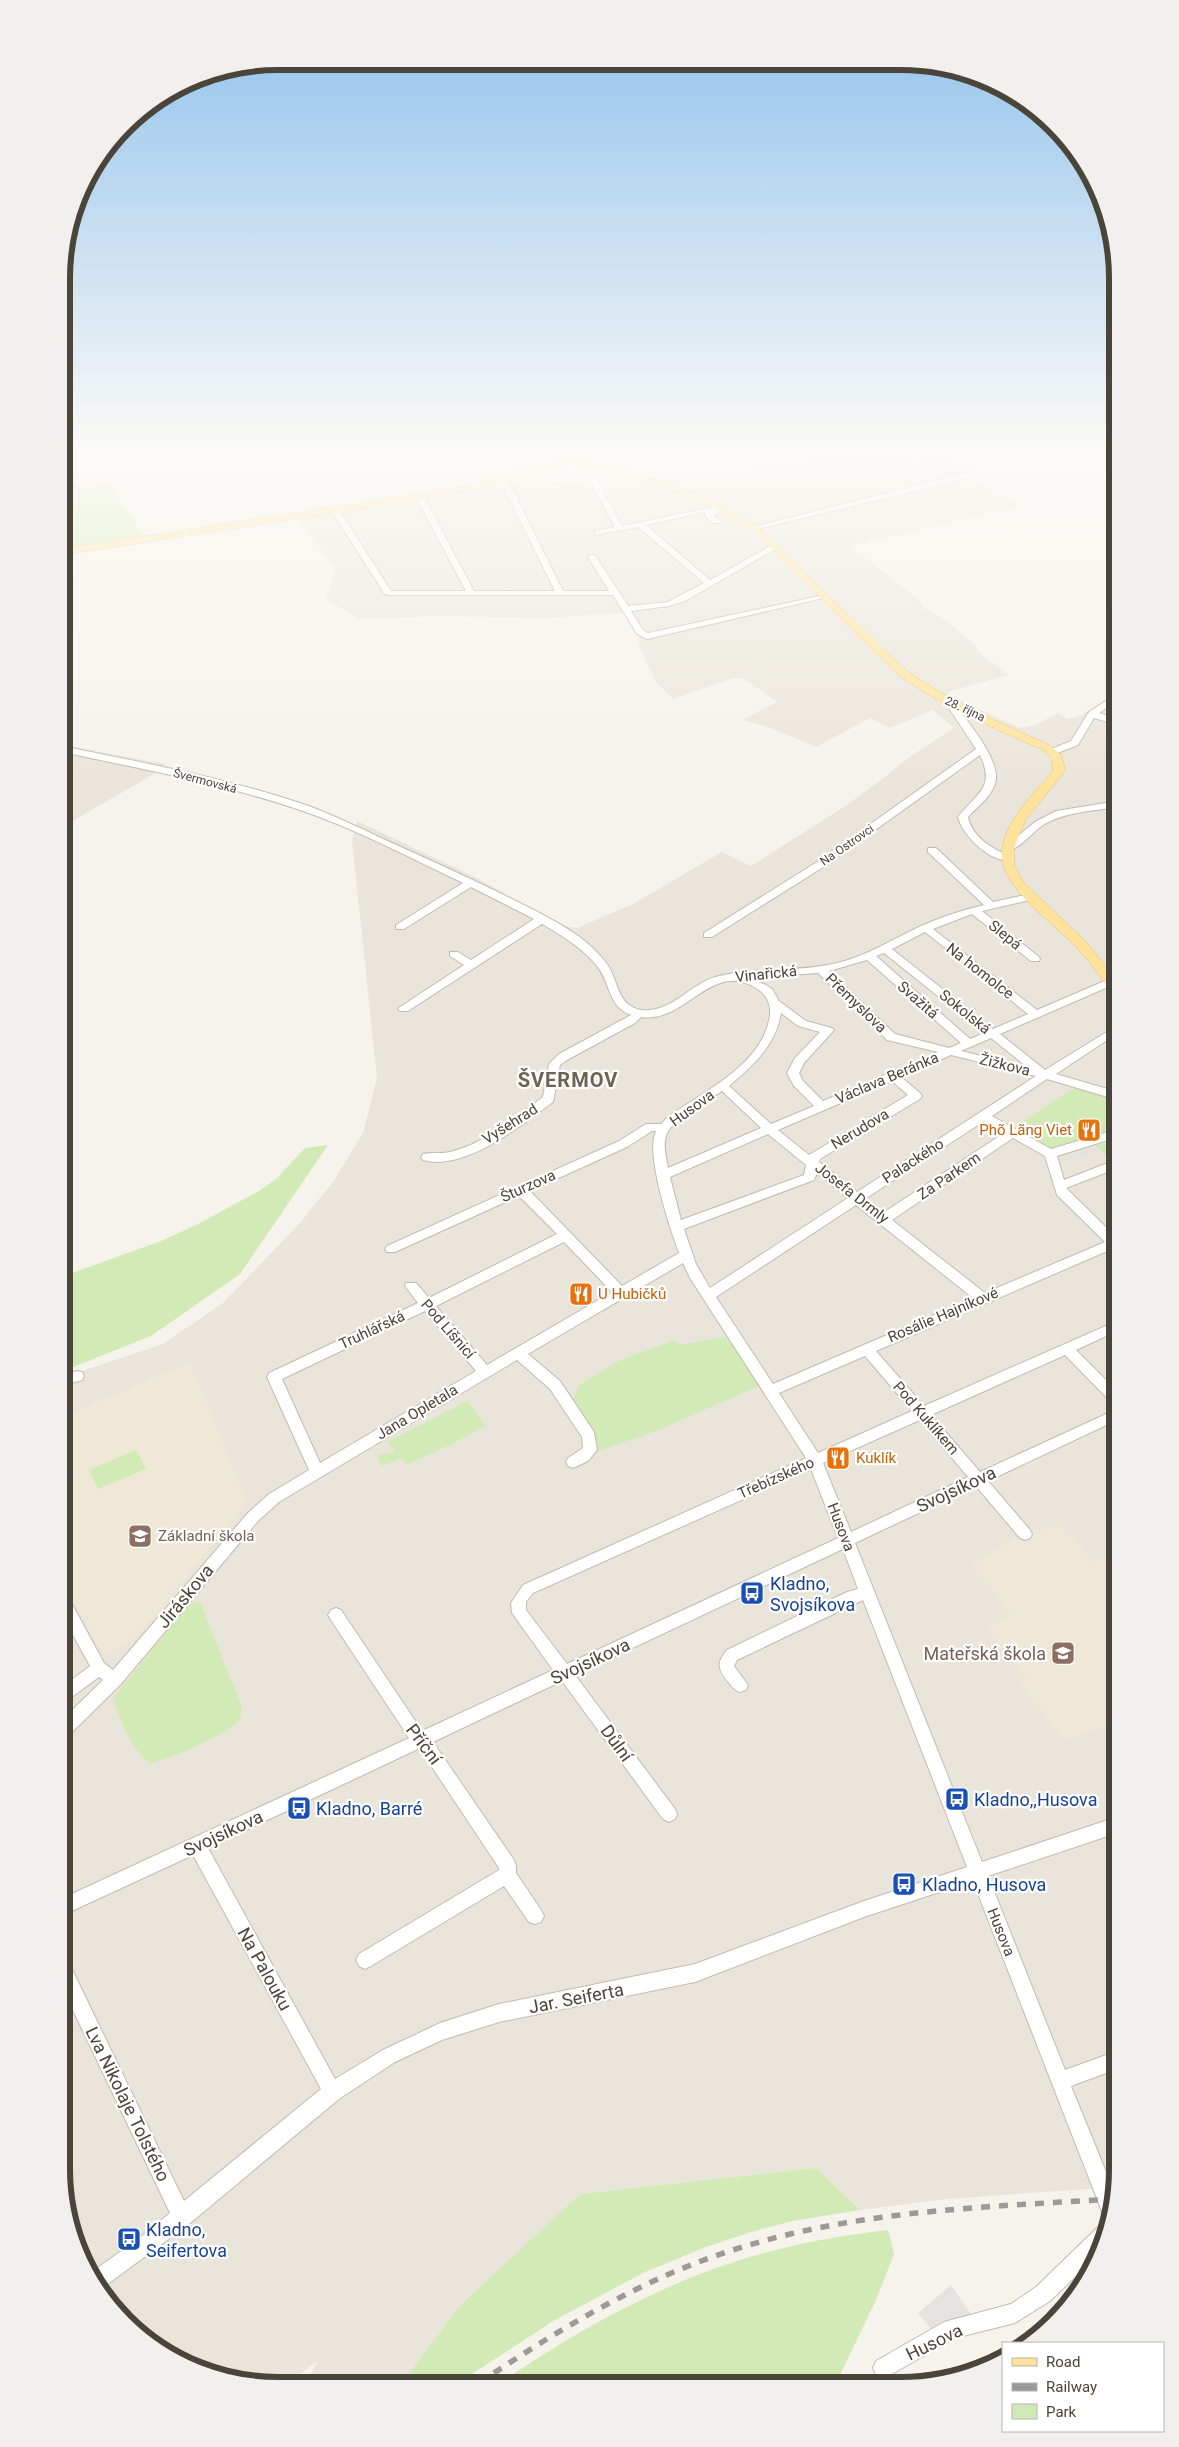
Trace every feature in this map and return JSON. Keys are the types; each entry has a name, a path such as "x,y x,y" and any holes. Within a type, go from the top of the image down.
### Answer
{"main road":[{"name":"28. října","path":"790,562 898,669 916,683 949,702 1042,745 1052,752"},
{"path":"1052,752 1059,764 1059,771 1020,818 1008,853 1011,871 1030,897 1083,946 1109,980"}],"street":[{"path":"368,562 388,593 616,593"},
{"path":"455,562 471,593"},
{"path":"545,562 560,593"},
{"path":"595,562 640,632 647,636 743,613 824,597"},
{"path":"685,562 709,583"},
{"path":"627,610 669,604 747,562"},
{"path":"949,702 990,767 991,781 979,801 969,810 963,820 983,846 995,854 1008,853 1038,824 1060,813 1109,805"},
{"path":"1052,752 1075,742 1092,714 1109,702"},
{"path":"1092,714 1109,719"},
{"name":"Na Ostrovci","path":"708,935 821,864 981,750"},
{"name":"Švermovská","path":"70,751 214,783 302,808 345,825 471,883"},
{"path":"932,850 991,906"},
{"path":"400,927 471,883 542,920 595,957 610,977 614,998 628,1009 639,1013"},
{"name":"Vinařická","path":"639,1013 657,1013 667,1010 703,986 734,977 763,972 839,966 869,956 926,928 974,910 1030,897"},
{"name":"Slepá","path":"974,910 1035,958"},
{"path":"404,1009 542,920"},
{"name":"Na homolce","path":"926,928 1035,1014"},
{"name":"Sokolská","path":"885,948 1044,1076"},
{"path":"454,954 471,965"},
{"name":"Svažitá","path":"869,956 968,1043"},
{"name":"Přemyslova","path":"820,969 891,1038"},
{"path":"734,977 761,986 770,994 776,1004 802,1024 828,1030 799,1061 794,1073 798,1083 821,1106"},
{"name":"Václava Beránka","path":"663,1174 1035,1014 1109,988"},
{"name":"Husova","path":"776,1004 776,1019 772,1031 761,1048 723,1086 664,1128 658,1149 663,1174 686,1255 709,1296 815,1460 977,1873 1062,2080 1094,2169 1107,2197"},
{"name":"Vyšehrad","path":"427,1157 450,1156 484,1142 532,1112 550,1099 555,1064 563,1057 632,1021 639,1013"},
{"name":"Palackého","path":"709,1296 982,1115 1109,1034"},
{"name":"Žižkova","path":"891,1038 1073,1082 1109,1093"},
{"name":"Nerudova","path":"678,1226 810,1178 814,1157 916,1096 892,1075"},
{"name":"Josefa Drmly","path":"723,1086 769,1129 813,1162 983,1299"},
{"path":"982,1115 1050,1154 1061,1192 1109,1237"},
{"name":"Šturzova","path":"392,1249 623,1144 650,1127 664,1128"},
{"name":"Za Parkem","path":"884,1219 1013,1133"},
{"path":"1050,1154 1109,1136"},
{"path":"1059,1186 1109,1167"},
{"path":"520,1190 620,1292"},
{"name":"Truhlářská","path":"317,1472 274,1377 426,1305 564,1236"},
{"name":"Rosálie Hajníkové","path":"770,1391 866,1348 1109,1247"},
{"name":"Jana Opletala","path":"317,1472 517,1352 686,1255"},
{"name":"Pod Líšnicí","path":"411,1286 485,1372"},
{"name":"Třebízského","path":"566,1672 517,1607 518,1600 528,1590 1109,1330"},
{"name":"Pod Kuklíkem","path":"866,1348 1025,1534"},
{"path":"1066,1348 1109,1390"},
{"path":"517,1352 555,1385 589,1436 590,1450 583,1457 573,1462"},
{"path":"70,1378 77,1376"},
{"name":"Svojsíkova","path":"70,1904 1109,1418"},
{"name":"Jiráskova","path":"70,1723 114,1680 253,1517 274,1498 317,1472"},
{"path":"740,1685 726,1668 726,1662 732,1655 852,1597 867,1593"},
{"name":"Příční","path":"336,1614 420,1741 428,1746 508,1866 506,1875 535,1916"},
{"path":"70,1615 99,1668 114,1680"},
{"path":"70,1691 99,1668"},
{"name":"Důlní","path":"566,1672 669,1814"},
{"name":"Jar. Seiferta","path":"100,2277 182,2217 332,2092 389,2056 440,2032 499,2013 695,1973 864,1909 1109,1828"},
{"name":"Na Palouku","path":"197,1845 332,2092"},
{"path":"365,1960 506,1875"},
{"name":"Lva Nikolaje Tolstého","path":"70,1984 182,2217"},
{"path":"1062,2080 1109,2063"},
{"name":"Husova","path":"883,2368 951,2329 1015,2313 1043,2294 1095,2244"}],"shaded area":[{"path":"330,562 871,562 919,600 925,609 944,619 974,644 979,653 1009,675 950,691 948,695 1020,728 1035,725 1058,713 1068,719 1082,715 1109,697 1109,2183 1108,2188 947,2199 860,2210 816,2168 580,2194 408,2377 310,2377 317,2361 296,2377 264,2377 237,2373 211,2366 186,2356 151,2334 131,2316 105,2285 86,2249 74,2210 70,2183 70,1375 163,1344 223,1303 299,1224 333,1182 363,1133 377,1078 352,840 357,821 471,875 563,926 577,928 633,904 722,852 751,866 844,807 911,756 954,728 932,710 890,728 870,718 816,747 769,727 742,720 777,702 743,678 733,678 673,699 656,682 640,649 638,635 624,613 547,618 438,616 358,619 326,599 336,570"},
{"path":"70,746 166,764 154,774 70,822"},
{"path":"1094,1146 1099,1152 1069,1162 1064,1156"},
{"name":"Základní škola","path":"190,1363 247,1503 138,1635 122,1647 103,1654 70,1595 70,1413"},
{"name":"Mateřská škola","path":"1060,1526 1095,1562 1109,1554 1109,1726 1065,1740 1019,1683 1028,1678 987,1628 1012,1614 971,1565 1019,1536 1032,1531"},
{"path":"951,2285 977,2323 938,2337 918,2313"}],"green space":[{"path":"1077,1086 1109,1097 1109,1130 1050,1149 1012,1129"},
{"path":"1109,1142 1109,1159 1096,1146"},
{"path":"328,1145 240,1274 151,1336 70,1368 70,1274 161,1241 198,1224 259,1191 276,1179 305,1148"},
{"path":"725,1337 740,1355 759,1386 656,1431 598,1451 594,1430 573,1400 579,1385 620,1360 673,1341 681,1345"},
{"path":"468,1401 485,1426 452,1444 406,1465 402,1458 381,1466 377,1456 395,1451 387,1442"},
{"path":"136,1450 146,1469 98,1489 89,1470"},
{"path":"200,1602 241,1705 241,1716 233,1725 212,1739 184,1752 151,1763 137,1750 132,1742 123,1725 113,1698 189,1604"},
{"path":"816,2168 860,2210 793,2221 751,2232 706,2247 643,2273 555,2320 467,2377 407,2377 460,2306 580,2194"},
{"path":"888,2230 894,2254 876,2300 841,2377 509,2377 599,2321 669,2287 742,2259 793,2246 861,2233"}],"railway":[{"path":"488,2377 570,2325 633,2291 699,2262 733,2250 826,2226 874,2218 970,2208 1107,2199"}],"place":[{"name":"Phõ Lãng Viet","path":"1089,1130"},
{"name":"U Hubičků","path":"581,1294"},
{"name":"Kuklík","path":"838,1458"},
{"name":"Základní škola","path":"140,1536"},
{"name":"Kladno, Svojsíkova","path":"752,1593"},
{"name":"Mateřská škola","path":"1063,1653"},
{"name":"Kladno,,Husova","path":"957,1799"},
{"name":"Kladno, Barré","path":"299,1808"},
{"name":"Kladno, Husova","path":"904,1884"},
{"name":"Kladno, Seifertova","path":"129,2239"}],"district":[{"name":"ŠVERMOV","path":"568,1080"}]}
